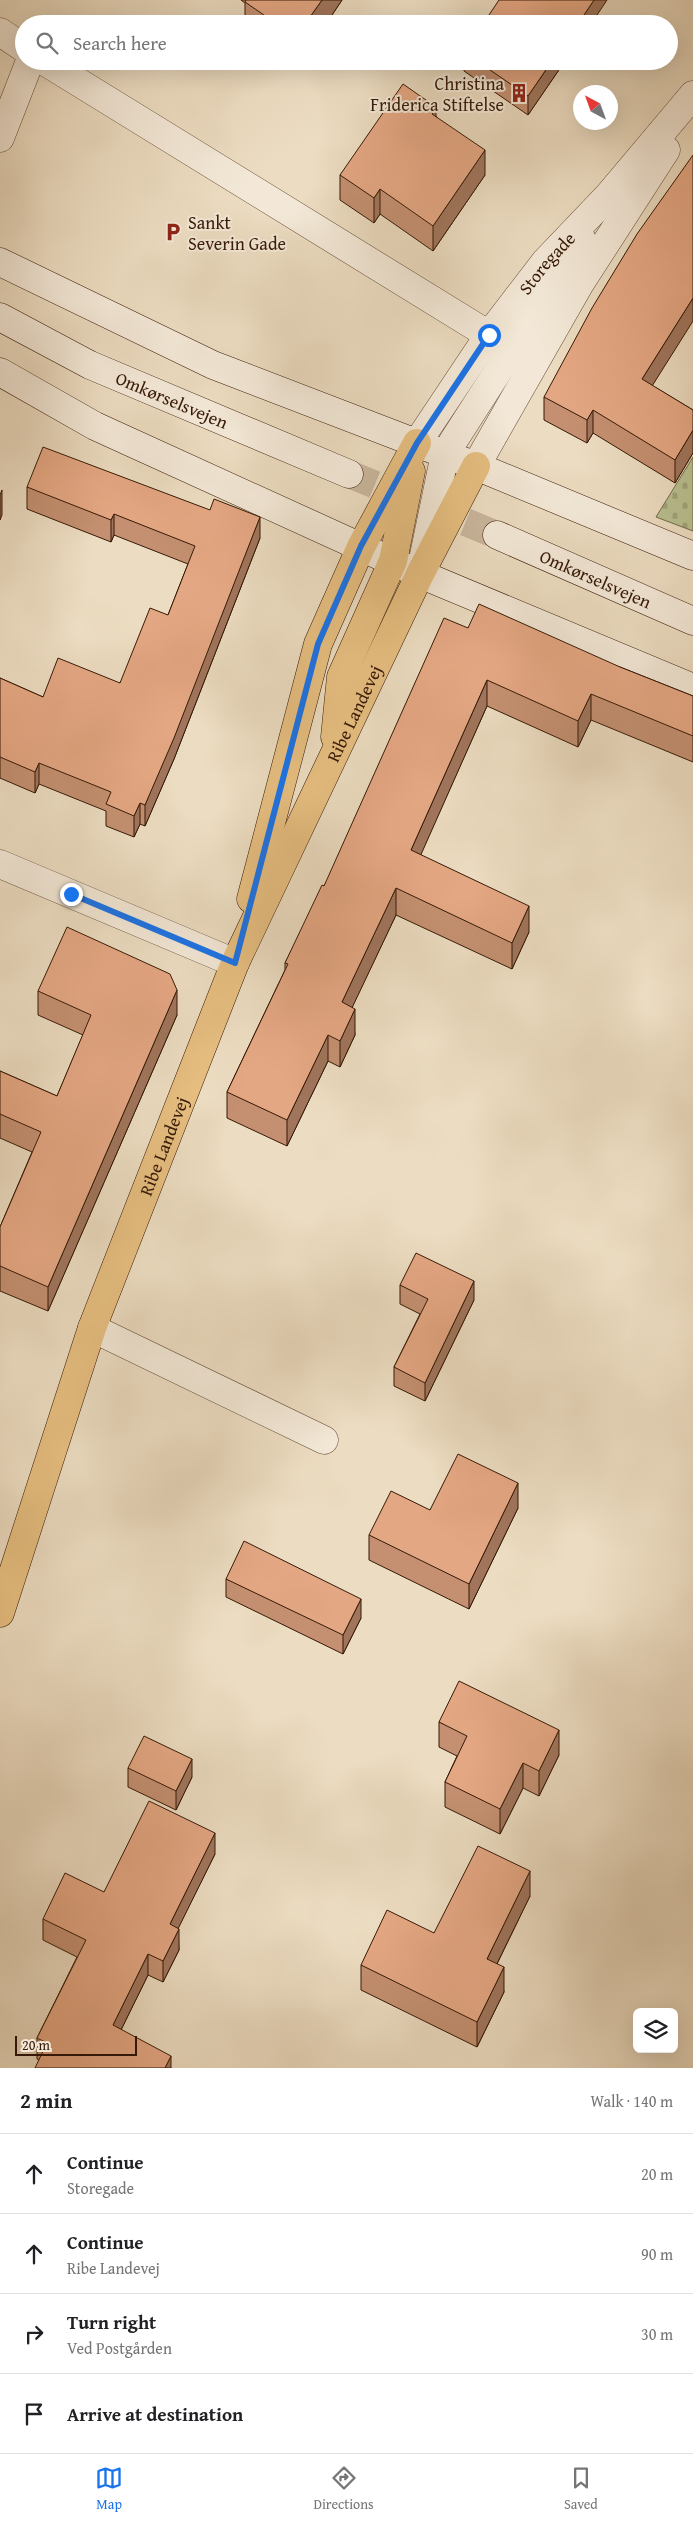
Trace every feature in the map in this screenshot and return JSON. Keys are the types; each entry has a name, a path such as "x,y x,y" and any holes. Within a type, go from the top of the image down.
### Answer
{"main road":[{"name":"Ribe Landevej","path":"235,963 318,644 361,546 417,443"},
{"path":"333,756 341,677 393,562 417,443"},
{"name":"Ribe Landevej","path":"0,1613 92,1328 235,963 420,574 476,466"}],"street":[{"path":"0,32 15,42"},
{"path":"0,138 26,70"},
{"path":"59,70 489,335"},
{"name":"Storegade","path":"417,443 489,335 546,262 608,196 693,95"},
{"name":"Storegade","path":"476,466 579,285 693,107"},
{"path":"420,574 445,454 575,253 608,196"},
{"path":"0,262 14,267 213,365 476,466 693,556"},
{"name":"Omkørselsvejen","path":"0,317 90,365 349,474"},
{"path":"0,372 96,426 393,562 693,688"},
{"name":"Omkørselsvejen","path":"497,535 693,621"},
{"path":"0,864 235,963"},
{"path":"92,1328 324,1440"}],"green space":[{"path":"693,457 693,531 656,517"}],"building":[{"path":"246,0 322,0 311,15 264,15 245,2"},
{"path":"499,0 594,0 584,15 489,15"},
{"path":"490,70 546,70 528,96"},
{"path":"403,84 436,107 432,114 485,150 433,226 380,189 374,198 340,175"},
{"path":"693,155 693,298 642,379 693,410 693,430 675,460 593,410 587,420 544,397 592,308 637,234"},
{"path":"43,447 210,510 214,499 260,517 174,738 145,805 140,803 134,816 106,804 111,792 39,763 35,772 0,757 0,678 43,697 58,658 120,683 150,608 168,615 195,546 114,514 111,520 27,487"},
{"path":"479,604 620,667 693,696 693,736 591,694 578,721 487,680 411,850 529,906 512,943 396,888 342,1002 355,1009 340,1041 328,1035 287,1120 227,1092 288,964 285,963 322,885 324,886 444,618 468,628"},
{"path":"67,927 170,974 177,990 48,1287 0,1266 0,1227 41,1132 0,1114 0,1071 57,1096 91,1015 38,991"},
{"path":"416,1253 474,1281 425,1383 394,1367 428,1299 400,1285"},
{"path":"458,1454 518,1483 469,1584 369,1535 391,1491 430,1510"},
{"path":"244,1541 361,1599 343,1635 226,1579"},
{"path":"459,1681 559,1730 539,1771 523,1763 500,1809 445,1782 467,1736 439,1722"},
{"path":"144,1736 192,1759 176,1791 128,1768"},
{"path":"149,1801 215,1833 170,1924 179,1929 163,1961 148,1954 113,2025 171,2056 165,2068 35,2068 47,2043 37,2038 86,1940 43,1919 65,1873 104,1892"},
{"path":"478,1846 530,1871 487,1959 504,1967 477,2022 361,1965 387,1910 434,1933"}],"tunnel":[{"path":"349,474 497,535"}],"place":[{"name":"Christina Friderica Stiftelse","path":"519,93"},
{"name":"Sankt Severin Gade","path":"173,232"}],"route":[{"path":"71,894 235,963 318,644 361,546 417,443 489,335"}]}
